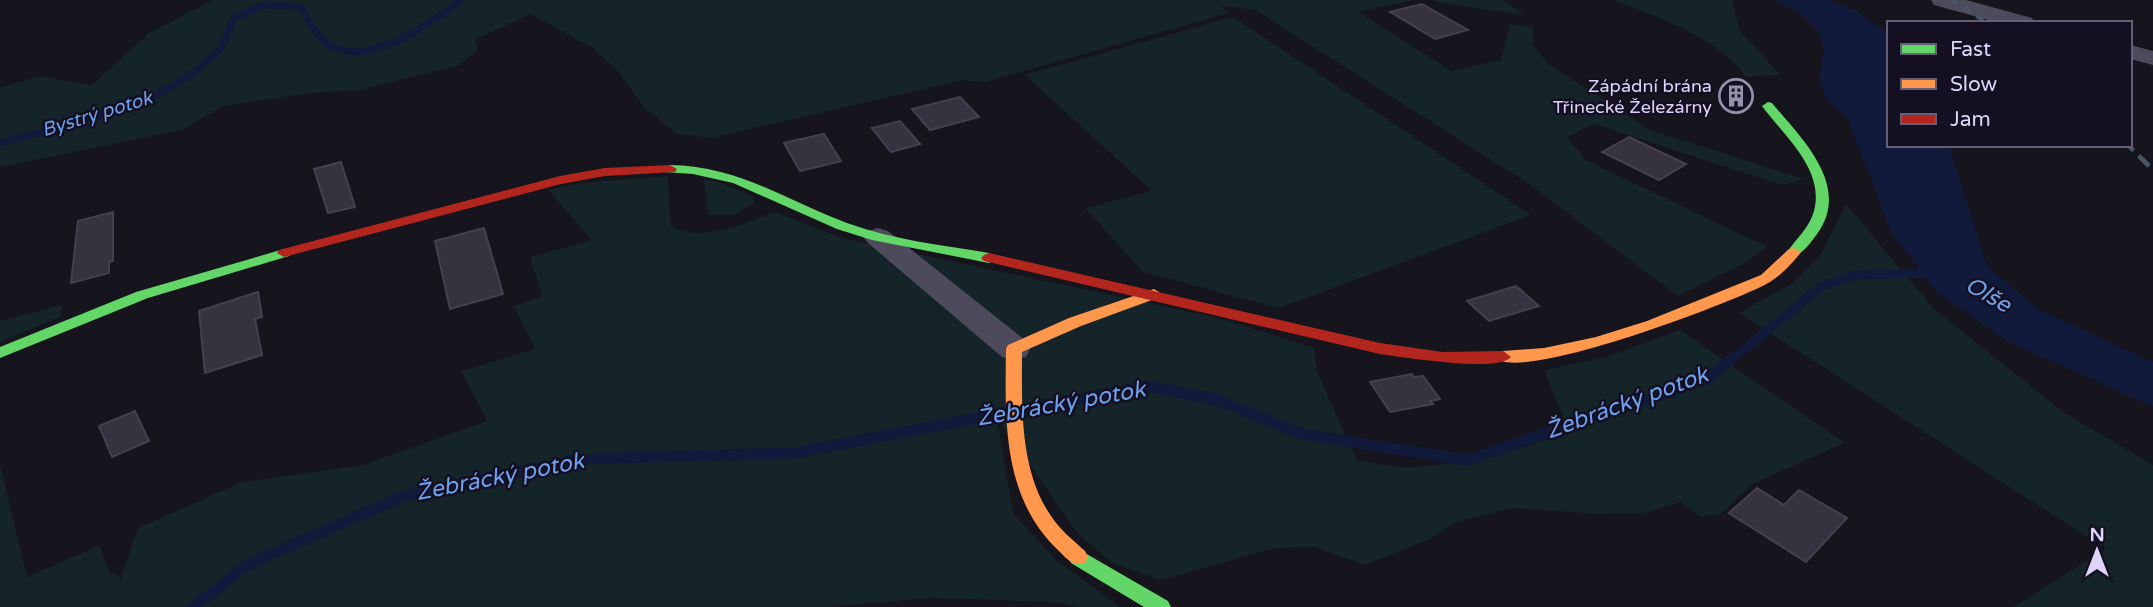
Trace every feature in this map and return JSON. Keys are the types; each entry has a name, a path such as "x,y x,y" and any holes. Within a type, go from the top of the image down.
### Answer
{"street":[{"path":"1942,0 2017,21"},
{"path":"2132,52 2153,58"},
{"path":"0,353 142,295 187,280 461,205 605,172 642,168 713,172 760,187 841,226 878,237 1074,275 1231,315 1374,346 1432,356 1471,358 1544,353 1598,342 1653,325 1766,278 1804,242 1821,212 1824,193 1816,165 1768,106"},
{"path":"878,237 1014,349"},
{"path":"1014,349 1075,322 1154,294"},
{"path":"1014,349 1014,430 1027,489 1045,523 1081,560 1161,607"}],"shaded area":[{"path":"213,0 1414,0 1358,12 1452,71 1501,60 1510,24 1533,27 1533,45 1547,63 1650,130 1804,179 1782,185 1594,124 1567,137 1586,160 1767,247 1741,265 1678,296 1529,184 1255,10 1221,6 1229,13 985,82 963,80 711,138 677,134 643,106 618,71 593,48 530,14 475,40 478,51 457,66 359,90 303,94 223,106 182,130 0,167 0,88 40,76 92,85 149,33"},
{"path":"1434,0 1503,0 1525,15 1440,3"},
{"path":"1613,0 1732,0 1739,30 1781,75 1747,77 1733,62 1703,39"},
{"path":"1235,18 1531,215 1279,308 1143,272 1085,208 1152,191 1025,75"},
{"path":"668,176 671,227 684,231 697,233 723,230 775,212 842,238 1215,317 1314,348 1317,371 1357,461 1406,468 1482,460 1570,433 1544,370 1606,357 1680,330 1845,443 1752,484 1722,513 1701,517 1681,502 1644,513 1599,514 1512,508 1456,522 1428,540 1365,565 1314,547 1276,548 1160,580 1112,563 1078,534 997,418 1013,513 1056,560 1120,607 929,598 831,607 0,607 0,464 27,577 100,545 109,572 119,575 120,581 138,528 242,482 363,465 487,421 461,371 535,349 514,306 542,296 530,257 592,240 548,190 579,183"},
{"path":"704,179 717,181 752,196 754,203 733,215 708,215"},
{"path":"1846,204 1934,309 2063,412 2153,465 2153,607 2013,607 2106,549 1739,313 1791,284 1821,255"},
{"path":"62,305 60,317 0,342 0,321"}],"water":[{"name":"Olše","path":"1773,0 1829,0 1855,10 1887,33 1887,147 1950,147 1987,266 2038,309 2153,362 2153,407 2007,341 1936,292 1891,232 1848,119 1829,102 1819,82 1824,49 1819,32 1800,13"}],"building":[{"path":"1422,4 1468,30 1435,39 1390,12"},
{"path":"960,97 979,117 930,130 912,109"},
{"path":"900,121 920,144 891,152 872,128"},
{"path":"824,134 841,161 800,171 784,143"},
{"path":"1629,137 1686,164 1659,180 1602,152"},
{"path":"341,162 355,207 328,213 314,169"},
{"path":"113,212 113,261 109,262 109,273 71,283 78,221"},
{"path":"484,228 503,294 450,309 435,241"},
{"path":"1516,286 1539,306 1489,321 1467,301"},
{"path":"258,292 262,317 255,319 262,355 205,373 199,311"},
{"path":"1412,374 1414,377 1423,376 1440,399 1430,401 1433,404 1390,412 1370,382"},
{"path":"135,411 149,441 112,457 99,426"},
{"path":"1757,488 1784,505 1799,490 1847,518 1806,562 1729,513"}],"waterway":[{"name":"Bystrý potok","path":"0,143 115,111 170,88 194,72 220,49 234,18 264,5 300,7 325,42 341,50 358,52 396,41 462,0"},
{"name":"Žebrácký potok","path":"1731,360 1822,286 1856,275 1933,273"},
{"name":"Žebrácký potok","path":"1025,409 1147,386 1218,400 1301,434 1467,460 1709,378 1733,358"},
{"name":"Žebrácký potok","path":"193,607 249,564 404,496 579,459 795,453 1003,413"}],"railway":[{"path":"1951,0 1985,21"},
{"path":"2130,147 2153,170"}],"traffic: fast":[{"path":"1768,106 1810,158 1823,193 1821,212 1812,231 1794,252"},
{"path":"670,169 693,169 738,180 842,226 877,237 989,258"},
{"path":"0,353 142,295 284,253"},
{"path":"1078,557 1161,607"}],"traffic: slow":[{"path":"1503,357 1544,353 1598,342 1653,325 1766,278 1794,252"},
{"path":"1078,557 1044,522 1025,482 1016,438 1014,349 1075,322 1154,294"}],"traffic: jam":[{"path":"284,253 560,180 605,172 670,169"},
{"path":"989,258 1380,348 1443,357 1503,357"}],"place":[{"name":"Zápádní brána Třinecké Železárny","path":"1736,96"}]}
